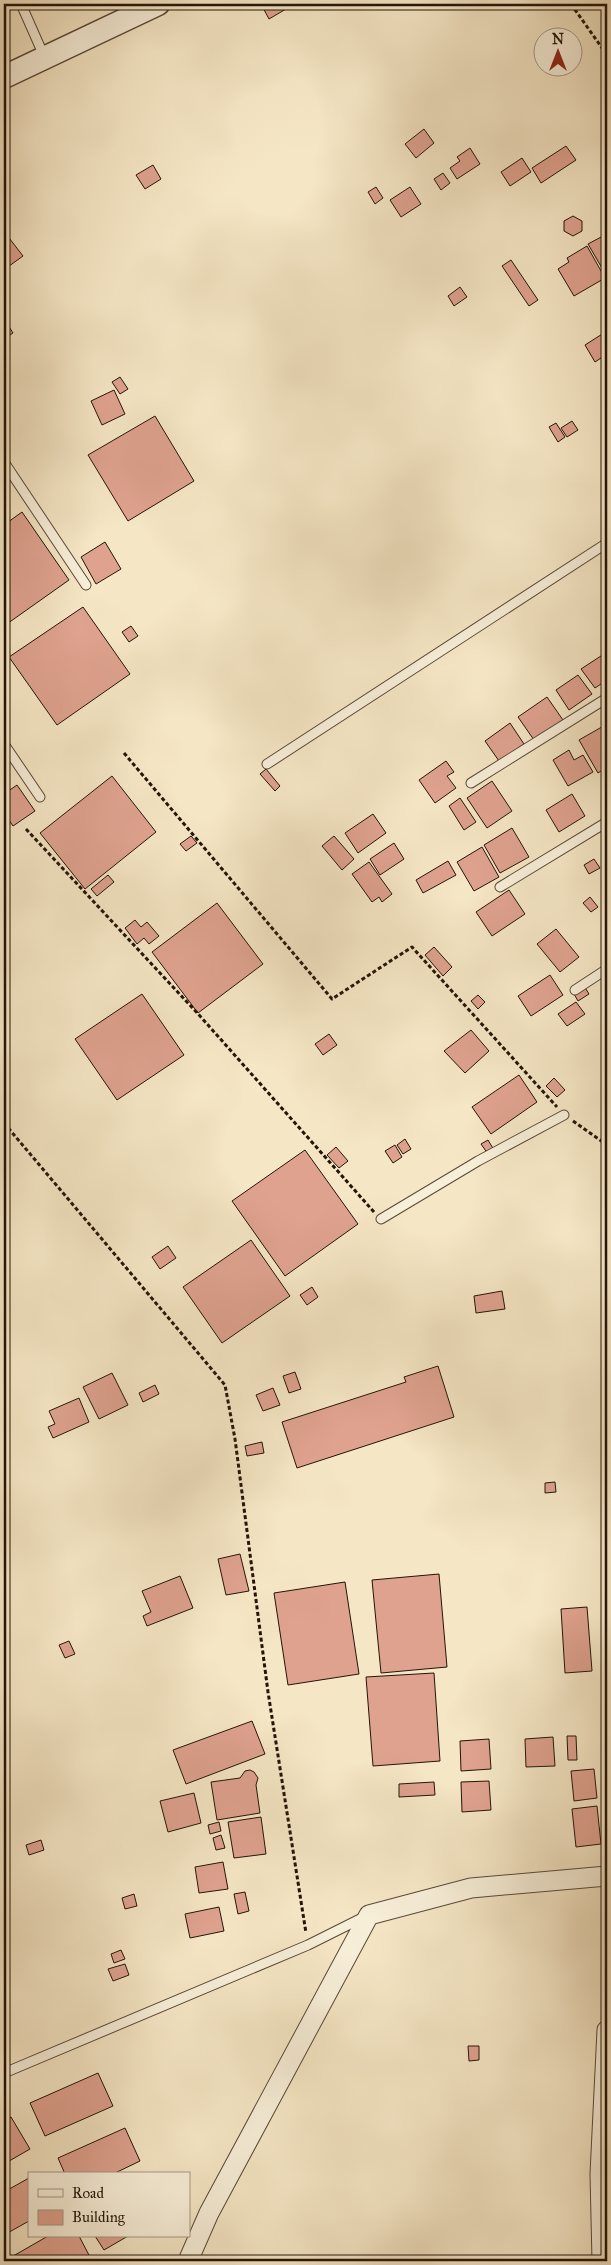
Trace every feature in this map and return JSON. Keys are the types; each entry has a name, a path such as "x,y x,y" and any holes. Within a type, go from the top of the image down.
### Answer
{"street":[{"path":"4,76 158,4"},
{"path":"188,2261 209,2213 368,1915 472,1888 607,1876"},
{"path":"602,2261 607,2030"}],"lane":[{"path":"21,4 44,56"},
{"path":"4,462 86,585"},
{"path":"267,764 607,542"},
{"path":"471,783 607,698"},
{"path":"4,744 40,797"},
{"path":"500,887 607,822"},
{"path":"575,990 607,969"},
{"path":"381,1219 478,1161 564,1115"},
{"path":"4,2073 308,1944 368,1915"}],"path":[{"path":"571,4 607,55"},
{"path":"124,753 332,999 412,947 564,1115 607,1145"},
{"path":"26,829 200,1016 381,1219"},
{"path":"4,1123 226,1385 235,1439 268,1692 308,1944"}],"building":[{"path":"261,4 283,4 286,9 269,19"},
{"path":"424,129 434,143 416,158 405,144"},
{"path":"566,146 576,160 541,183 532,168"},
{"path":"470,148 480,164 457,179 450,168 460,161 457,157"},
{"path":"522,158 531,172 510,186 501,172"},
{"path":"153,165 161,179 145,189 136,175"},
{"path":"443,173 450,183 441,190 434,179"},
{"path":"376,187 383,198 375,204 368,192"},
{"path":"410,187 421,204 401,217 390,200"},
{"path":"573,216 582,221 582,231 573,236 564,231 564,221"},
{"path":"6,234 23,256 5,269 4,236"},
{"path":"603,236 607,243 606,275 588,244"},
{"path":"587,246 605,278 574,296 558,269 569,262 567,258"},
{"path":"511,260 538,300 529,306 502,266"},
{"path":"460,287 467,297 454,306 448,296"},
{"path":"8,325 13,333 4,339 4,328"},
{"path":"607,331 607,354 595,362 585,345"},
{"path":"120,377 128,389 120,394 112,382"},
{"path":"114,390 125,414 102,425 91,401"},
{"path":"155,416 194,481 128,521 88,455"},
{"path":"572,421 578,430 567,437 561,428"},
{"path":"556,423 565,437 558,442 549,427"},
{"path":"22,512 69,580 4,626 4,525"},
{"path":"105,542 121,569 96,584 81,557"},
{"path":"83,607 130,674 57,725 9,657"},
{"path":"131,626 138,636 129,642 122,632"},
{"path":"607,652 607,680 595,688 581,669"},
{"path":"578,675 592,694 569,710 556,690"},
{"path":"547,697 563,720 534,740 518,717"},
{"path":"510,723 524,744 499,761 485,741"},
{"path":"607,724 607,767 598,773 579,740"},
{"path":"569,750 574,760 583,755 593,772 568,786 553,760"},
{"path":"446,761 454,772 447,776 456,788 435,803 419,780"},
{"path":"266,769 280,786 275,791 260,774"},
{"path":"112,776 156,832 85,889 40,833"},
{"path":"492,781 512,811 487,828 467,798"},
{"path":"17,785 35,811 13,826 4,813 4,794"},
{"path":"572,794 585,816 559,832 546,810"},
{"path":"460,798 476,822 464,830 449,806"},
{"path":"373,814 386,833 358,853 345,833"},
{"path":"512,828 529,857 500,873 484,845"},
{"path":"191,836 197,843 186,851 180,844"},
{"path":"334,836 354,859 342,870 322,846"},
{"path":"394,843 404,859 380,875 370,859"},
{"path":"482,847 499,877 474,891 457,862"},
{"path":"594,859 600,868 589,874 584,865"},
{"path":"448,861 456,875 423,893 416,880"},
{"path":"369,862 392,894 382,902 379,897 372,902 352,874"},
{"path":"108,875 114,882 97,896 91,889"},
{"path":"509,890 525,914 492,936 476,912"},
{"path":"590,897 598,907 591,912 583,903"},
{"path":"217,903 263,964 198,1013 152,952"},
{"path":"135,920 141,927 147,922 159,936 149,944 144,938 137,944 125,928"},
{"path":"556,929 579,957 560,972 537,944"},
{"path":"434,947 452,967 443,976 425,955"},
{"path":"550,975 563,995 531,1016 518,996"},
{"path":"584,986 589,994 578,1001 574,994"},
{"path":"142,994 184,1055 117,1100 75,1039"},
{"path":"478,995 485,1002 478,1009 471,1001"},
{"path":"576,1002 585,1014 567,1026 558,1014"},
{"path":"471,1030 489,1051 465,1073 444,1051"},
{"path":"329,1034 337,1045 323,1055 315,1044"},
{"path":"519,1075 537,1102 491,1134 472,1107"},
{"path":"554,1078 565,1090 557,1097 546,1086"},
{"path":"405,1139 411,1149 403,1154 397,1145"},
{"path":"488,1140 494,1150 488,1154 481,1144"},
{"path":"395,1145 402,1157 393,1163 385,1151"},
{"path":"336,1147 348,1161 339,1168 327,1155"},
{"path":"305,1150 358,1224 285,1276 232,1201"},
{"path":"251,1240 290,1296 222,1343 183,1287"},
{"path":"168,1246 176,1258 160,1269 152,1257"},
{"path":"312,1287 318,1297 307,1305 300,1295"},
{"path":"502,1291 505,1309 476,1313 474,1296"},
{"path":"438,1366 454,1417 297,1468 282,1422 406,1382 404,1377"},
{"path":"295,1372 301,1389 289,1393 283,1376"},
{"path":"112,1373 128,1405 99,1419 83,1387"},
{"path":"155,1385 159,1394 143,1402 139,1393"},
{"path":"273,1388 280,1405 263,1411 256,1395"},
{"path":"79,1398 89,1422 53,1438 48,1427 55,1424 49,1411"},
{"path":"262,1442 264,1453 247,1456 245,1446"},
{"path":"555,1482 556,1492 545,1493 545,1483"},
{"path":"240,1554 249,1591 226,1595 218,1559"},
{"path":"439,1574 447,1667 381,1673 372,1580"},
{"path":"180,1576 193,1608 147,1626 143,1616 151,1612 142,1591"},
{"path":"345,1582 359,1674 288,1685 274,1593"},
{"path":"587,1607 592,1671 565,1673 561,1609"},
{"path":"69,1641 75,1654 65,1658 59,1645"},
{"path":"434,1673 440,1761 373,1766 366,1677"},
{"path":"252,1721 265,1754 186,1784 173,1750"},
{"path":"567,1736 576,1736 577,1760 568,1760"},
{"path":"553,1737 555,1766 526,1767 525,1739"},
{"path":"489,1739 491,1769 461,1771 460,1741"},
{"path":"594,1769 597,1798 574,1801 571,1771"},
{"path":"250,1770 258,1778 256,1785 260,1813 217,1820 211,1782 240,1778 245,1771"},
{"path":"489,1781 491,1810 462,1812 461,1782"},
{"path":"434,1782 435,1795 399,1797 399,1784"},
{"path":"194,1793 201,1823 168,1832 160,1801"},
{"path":"597,1806 601,1844 576,1847 572,1809"},
{"path":"261,1817 266,1854 234,1858 228,1822"},
{"path":"219,1822 221,1831 210,1834 208,1825"},
{"path":"221,1835 225,1848 216,1850 213,1838"},
{"path":"41,1840 44,1850 29,1855 26,1845"},
{"path":"223,1862 228,1889 199,1893 195,1867"},
{"path":"245,1892 249,1911 238,1914 234,1894"},
{"path":"134,1894 137,1906 125,1909 122,1898"},
{"path":"219,1907 224,1931 190,1938 185,1914"},
{"path":"121,1950 125,1959 114,1963 111,1954"},
{"path":"125,1964 129,1975 113,1981 108,1969"},
{"path":"468,2046 479,2046 479,2060 469,2061"},
{"path":"98,2073 113,2106 45,2136 30,2103"},
{"path":"11,2117 30,2149 4,2164 4,2121"},
{"path":"125,2128 140,2161 117,2172 64,2172 58,2158"},
{"path":"28,2179 28,2222 4,2235 4,2192"},
{"path":"45,2238 80,2238 90,2257 83,2261 10,2261 8,2259"},
{"path":"96,2238 125,2238 104,2250"}]}
